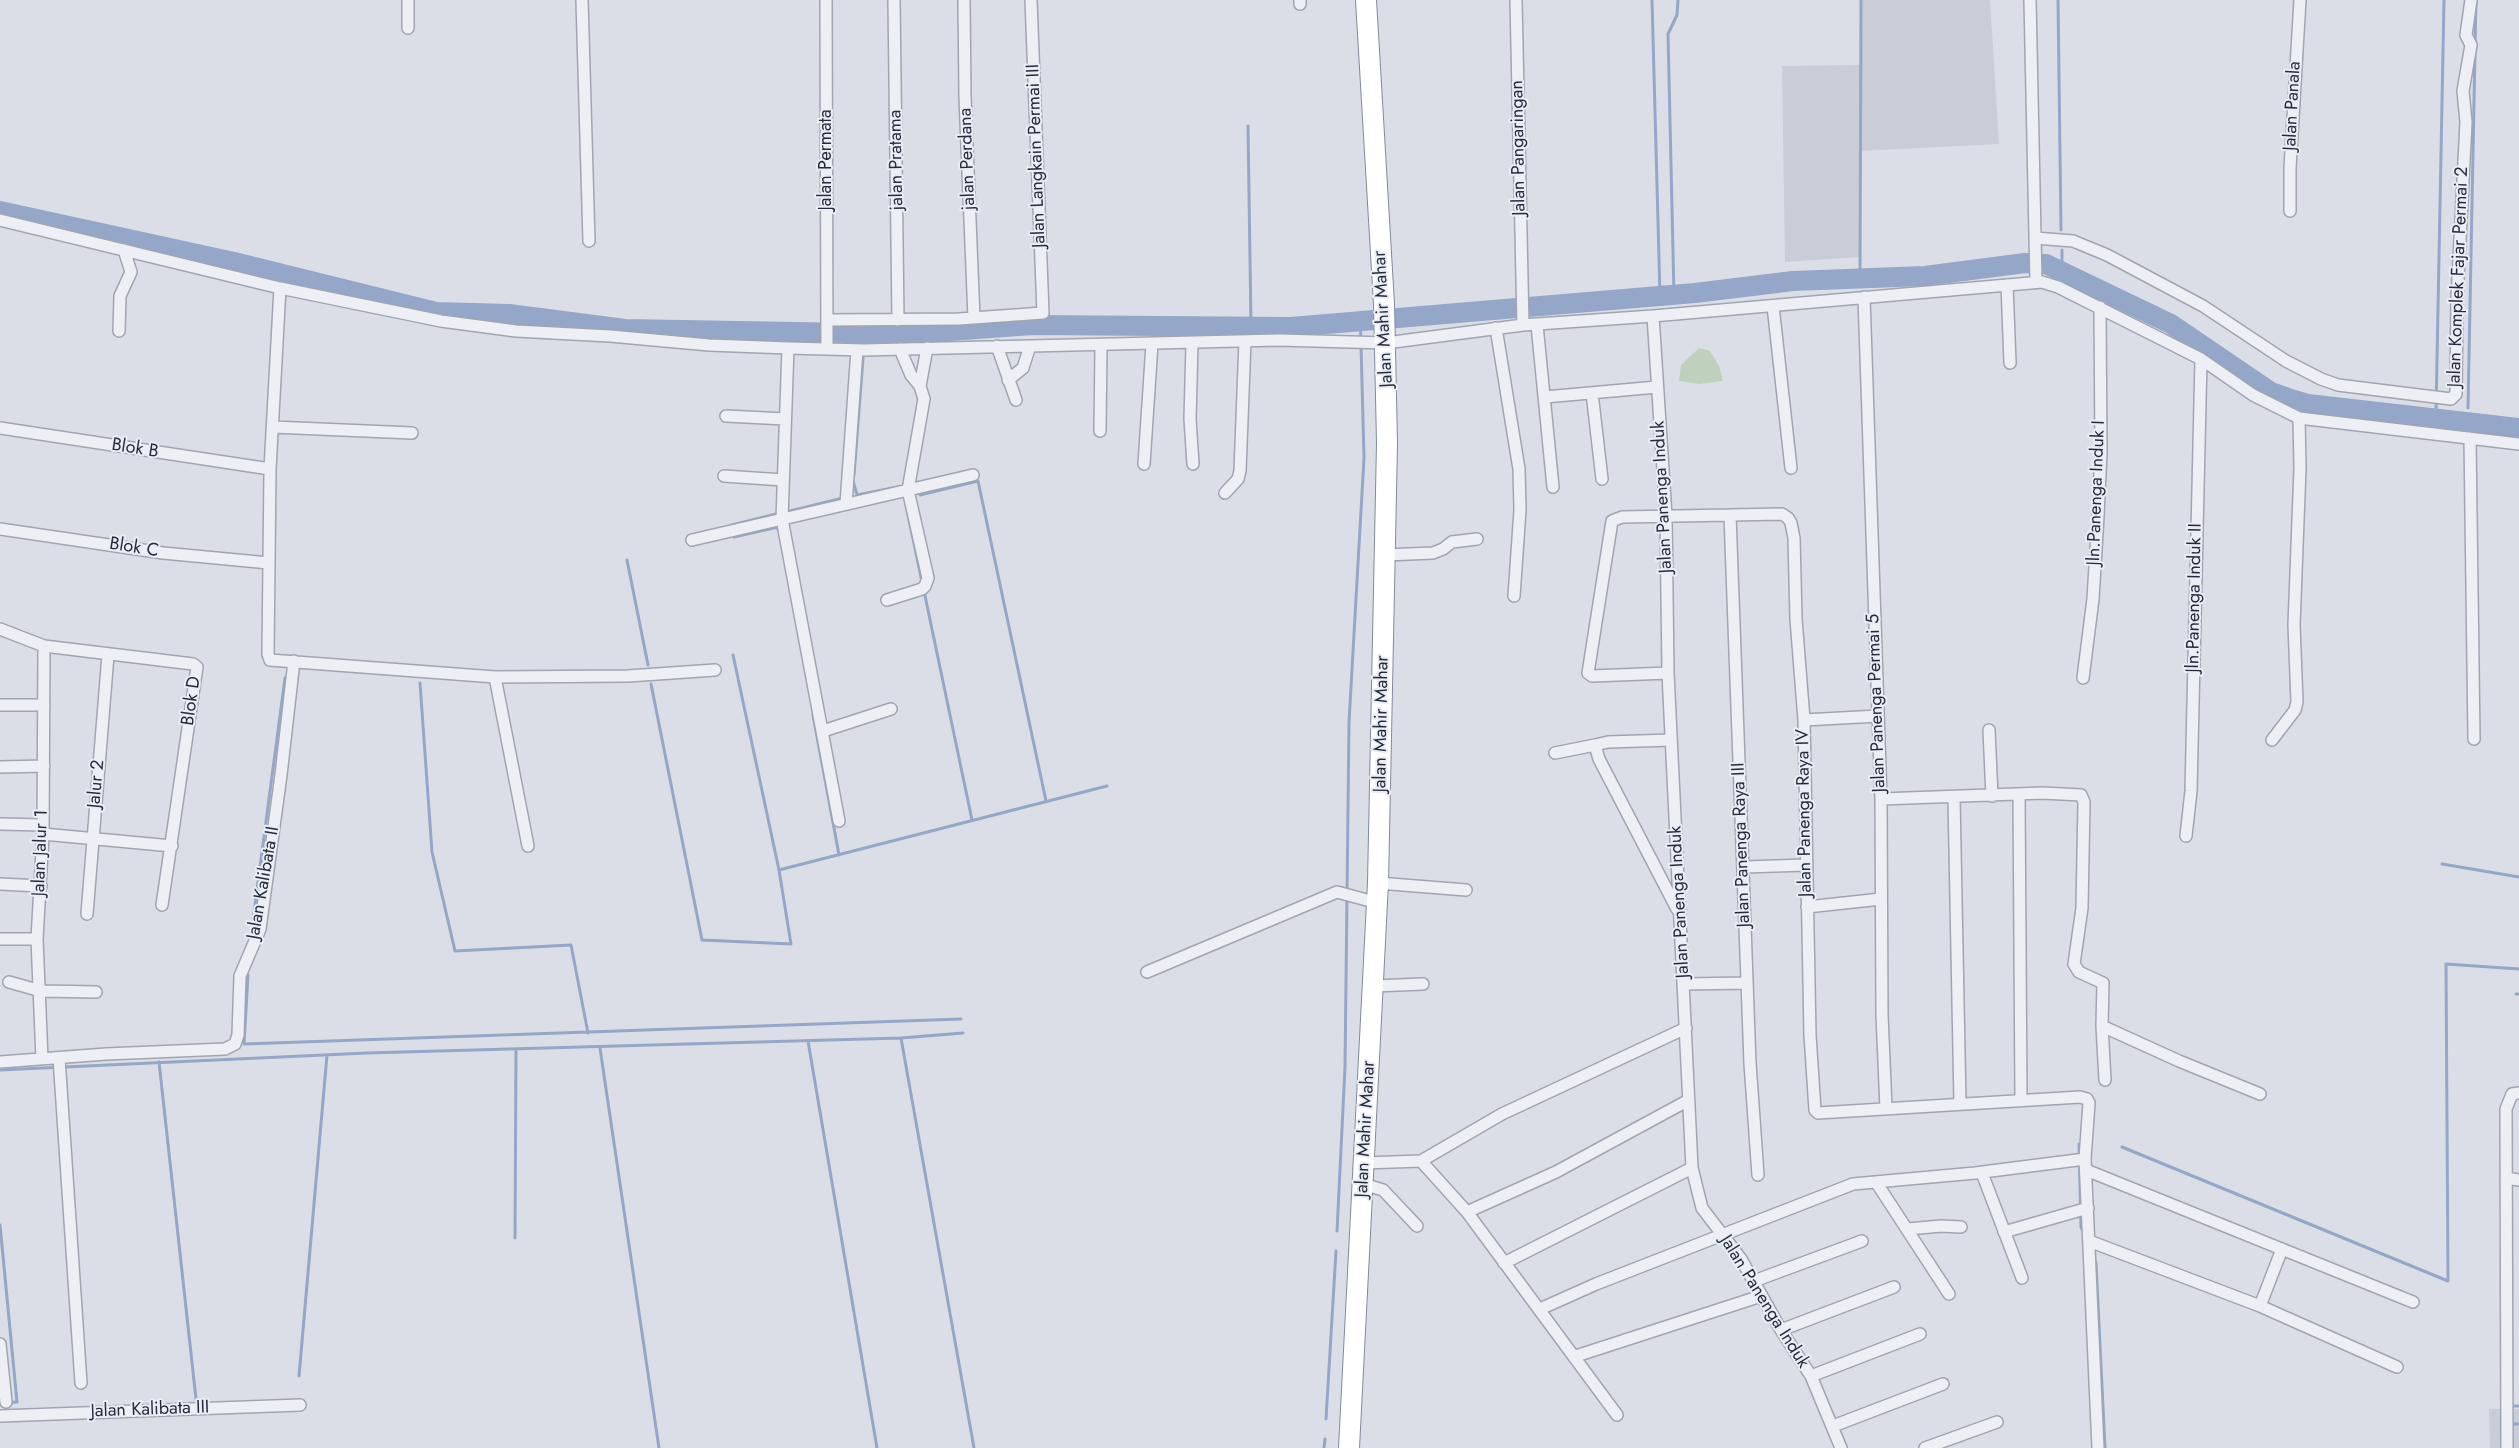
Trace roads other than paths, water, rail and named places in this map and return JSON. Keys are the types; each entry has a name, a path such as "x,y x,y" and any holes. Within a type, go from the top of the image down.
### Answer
{"highway":[{"name":"Jalan Mahir Mahar","path":"1349,1448 1378,903 1386,555 1386,339 1363,5"}],"street":[{"path":"408,0 408,28"},
{"path":"582,0 589,241"},
{"name":"Jalan Permata","path":"826,0 827,333"},
{"name":"jalan Pratama","path":"894,0 898,320"},
{"name":"jalan Perdana","path":"964,0 965,97 974,318"},
{"name":"Jalan Langkain Permai III","path":"974,318 1043,313 1031,0"},
{"name":"Jalan Pangaringan","path":"1516,0 1523,321"},
{"path":"2030,0 2036,278"},
{"name":"Jalan Panala","path":"2290,211 2290,168 2300,0"},
{"name":"Jalan Komplek Fajar Permai 2","path":"2035,238 2073,241 2107,255 2202,306 2286,361 2321,379 2338,385 2451,399 2456,394 2457,298 2466,122 2463,90 2471,45 2466,36 2471,0"},
{"path":"0,220 280,288 441,321 516,331 610,336 709,345 788,348 827,333 898,320 974,318"},
{"path":"119,332 120,296 131,272 124,250"},
{"path":"827,333 856,350 1386,339 1496,328 1523,321 1537,325 1773,306 2007,285 2036,278 2100,307 2201,358 2253,395 2299,418 2519,444"},
{"path":"2007,285 2010,363"},
{"path":"280,288 270,469 269,658 273,661 294,661 495,678 628,676 715,670"},
{"name":"Jalan Panenga Permai 5","path":"1864,297 1878,716 1882,1015 1886,1108"},
{"path":"1773,306 1791,468"},
{"name":"Jln.Panenga Induk I","path":"2083,678 2092,599 2101,452 2100,307"},
{"name":"Jalan Panenga Induk","path":"1653,316 1666,516 1668,673 1686,1028 1687,1101 1692,1168 1702,1208 1741,1259 1780,1330 1811,1376 1841,1448"},
{"path":"1537,325 1553,487"},
{"path":"1496,328 1519,469 1520,510 1514,596"},
{"path":"1225,492 1238,479 1240,471 1245,341"},
{"path":"1144,464 1152,344"},
{"path":"1192,344 1190,419 1193,464"},
{"path":"1100,432 1101,345"},
{"path":"996,346 1016,400"},
{"path":"1008,380 1023,368 1030,346"},
{"path":"788,348 782,520 839,821"},
{"path":"920,386 927,348"},
{"path":"887,600 922,589 927,582 908,490 924,400 920,386 911,375 900,349"},
{"path":"846,504 856,350"},
{"name":"Jln.Panenga Induk II","path":"2186,836 2191,791 2201,358"},
{"path":"1545,397 1657,387"},
{"path":"1592,393 1602,479"},
{"path":"726,416 785,419"},
{"path":"2272,740 2295,710 2297,702 2294,625 2300,468 2299,418"},
{"path":"273,427 412,433"},
{"name":"Blok B","path":"0,428 270,469"},
{"path":"2470,438 2474,739"},
{"path":"692,540 973,475"},
{"path":"724,476 783,480"},
{"name":"Jalan Panenga Raya IV","path":"1730,515 1782,514 1788,518 1793,530 1796,620 1804,720 1807,907 1815,1110 1818,1113 1886,1108"},
{"path":"1668,673 1592,676 1588,674 1612,521 1622,517 1730,515"},
{"name":"Jalan Panenga Raya III","path":"1730,515 1732,608 1744,866 1746,983 1758,1175"},
{"name":"Blok C","path":"0,529 180,555 269,563"},
{"path":"1386,555 1433,553 1443,549 1452,542 1478,539"},
{"name":"Blok D","path":"0,629 44,646 193,664 197,667 162,905"},
{"name":"Jalan Jalur 1","path":"42,1059 41,991 37,939 43,829 44,646"},
{"name":"Jalur 2","path":"87,914 108,655"},
{"name":"Jalan Kalibata II","path":"0,1062 225,1050 235,1044 238,1035 240,976 260,930 282,775 294,661"},
{"path":"495,678 528,846"},
{"path":"0,705 44,705"},
{"path":"823,731 891,709"},
{"path":"1804,720 1878,716"},
{"path":"1989,730 1992,796"},
{"path":"1556,753 1608,742 1671,740"},
{"path":"1595,745 1599,759 1679,912"},
{"path":"0,767 44,766"},
{"path":"1880,799 1954,798 2019,794 2073,794 2082,798 2082,908 2074,964 2079,972 2102,983 2105,1080"},
{"path":"2019,794 2021,1100"},
{"path":"1954,798 1960,1103"},
{"path":"0,824 93,838 172,846"},
{"path":"1744,866 1806,865"},
{"path":"1378,883 1466,890"},
{"path":"0,884 41,886"},
{"path":"1147,972 1337,892 1378,903"},
{"path":"1807,907 1881,899"},
{"path":"0,939 37,939"},
{"path":"9,982 41,991 96,992"},
{"path":"1684,984 1746,983"},
{"path":"1374,986 1423,984"},
{"path":"2102,1026 2179,1061 2260,1094"},
{"path":"1363,1162 1421,1160 1502,1114 1686,1028"},
{"path":"59,1058 81,1383"},
{"path":"2507,1448 2506,1109 2512,1094 2519,1093"},
{"path":"1886,1108 2080,1096 2087,1099 2085,1164 2098,1448"},
{"path":"1467,1212 1556,1172 1687,1101"},
{"path":"1421,1160 1467,1212 1576,1356 1618,1415"},
{"path":"1540,1309 1596,1284 1848,1185 2085,1164 2282,1249 2414,1302"},
{"path":"1504,1263 1692,1168"},
{"path":"1982,1173 2022,1278"},
{"path":"2506,1178 2519,1180"},
{"path":"1876,1182 1949,1294"},
{"path":"1362,1184 1383,1190 1417,1226"},
{"path":"2004,1232 2088,1208"},
{"path":"1908,1229 1961,1226"},
{"path":"2089,1240 2260,1306 2397,1367"},
{"path":"1754,1281 1862,1241"},
{"path":"2260,1306 2282,1249"},
{"path":"1780,1330 1894,1287"},
{"path":"1576,1356 1761,1296"},
{"path":"1811,1376 1920,1334"},
{"path":"0,1344 6,1402"},
{"path":"1833,1426 1943,1384"},
{"name":"Jalan Kalibata III","path":"0,1416 300,1405"},
{"path":"1925,1448 1997,1422"}],"waterway":[{"path":"1652,0 1660,296"},
{"path":"1674,295 1668,34 1677,15 1678,0"},
{"path":"1860,278 1861,0"},
{"path":"2058,0 2061,230"},
{"path":"2436,411 2444,0"},
{"path":"2475,45 2476,1"},
{"path":"2468,408 2475,51"},
{"path":"1248,126 1251,326"},
{"path":"0,211 234,262 436,312 509,314 625,329 908,334 1032,325 1291,327 1695,293 1793,281 1925,276 2025,263 2046,264 2171,324 2271,392 2288,398 2308,404 2519,428"},
{"path":"2062,250 2062,271"},
{"path":"1526,313 1729,292 1916,282 2025,263"},
{"path":"1411,323 1519,313"},
{"path":"1360,322 1361,339"},
{"path":"854,475 865,333"},
{"path":"1337,1231 1345,1067 1349,722 1364,458 1361,345"},
{"path":"853,481 857,495 898,487"},
{"path":"919,490 920,495 978,481 1046,801"},
{"path":"786,512 843,498"},
{"path":"907,510 922,582"},
{"path":"733,527 732,525 780,513"},
{"path":"734,533 734,537 778,527 778,530"},
{"path":"627,560 648,665"},
{"path":"924,591 972,820"},
{"path":"733,655 779,870 1107,786"},
{"path":"251,935 285,678"},
{"path":"420,683 432,852 455,951 571,945 588,1033"},
{"path":"651,684 702,940 791,944 779,870"},
{"path":"813,715 839,855"},
{"path":"2442,864 2519,877"},
{"path":"2122,1147 2448,1281 2446,964 2519,969"},
{"path":"248,975 244,1044 961,1019"},
{"path":"0,1070 367,1053 901,1038 963,1033"},
{"path":"901,1038 974,1448"},
{"path":"808,1041 877,1448"},
{"path":"600,1048 659,1448"},
{"path":"515,1238 516,1050"},
{"path":"299,1376 327,1055"},
{"path":"159,1062 196,1399"},
{"path":"2079,1144 2081,1227 2084,1233"},
{"path":"0,1225 17,1402 0,1403"},
{"path":"1326,1419 1336,1251"},
{"path":"2094,1257 2096,1263 2105,1448"},
{"path":"2513,1406 2519,1406"},
{"path":"2511,1424 2519,1424"},
{"path":"1324,1448 1325,1439"}]}
